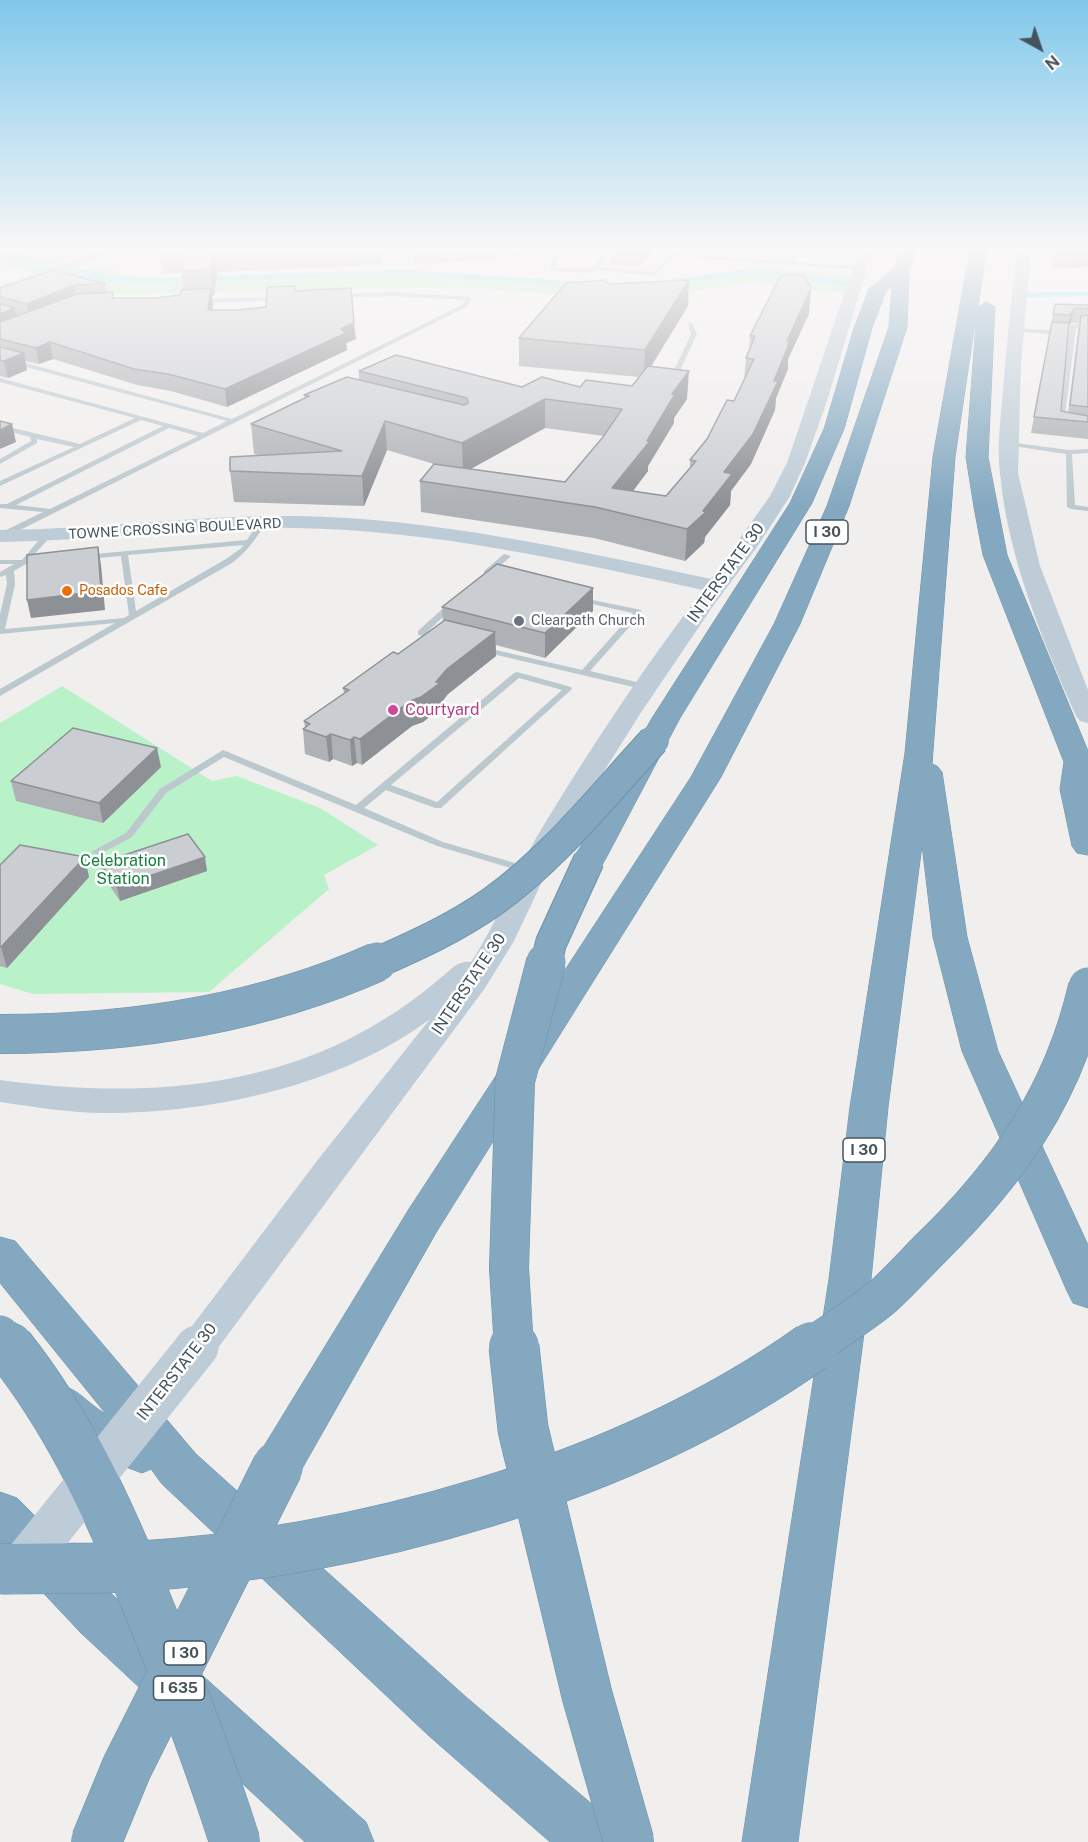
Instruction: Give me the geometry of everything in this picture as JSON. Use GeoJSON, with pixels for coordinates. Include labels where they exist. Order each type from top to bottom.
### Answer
{"type":"FeatureCollection","features":[{"type":"Feature","properties":{"kind":"highway"},"geometry":{"type":"LineString","coordinates":[[629,1842],[587,1695],[523,1429],[515,1370],[509,1268],[515,1081],[551,943],[579,881],[654,740],[747,585],[801,503],[834,429],[860,337]]}},
{"type":"Feature","properties":{"kind":"highway","name":"I 30"},"geometry":{"type":"LineString","coordinates":[[96,1842],[127,1767],[278,1466],[423,1220],[706,777],[787,624],[838,506],[895,337]]}},
{"type":"Feature","properties":{"kind":"highway","name":"I 30"},"geometry":{"type":"LineString","coordinates":[[770,1842],[850,1279],[869,1107],[921,730],[944,457],[965,337]]}},
{"type":"Feature","properties":{"kind":"highway"},"geometry":{"type":"LineString","coordinates":[[985,337],[976,457],[985,507],[995,555],[1083,773],[1075,789],[1088,846]]}},
{"type":"Feature","properties":{"kind":"highway"},"geometry":{"type":"LineString","coordinates":[[921,730],[950,937],[980,1051],[1088,1291]]}},
{"type":"Feature","properties":{"kind":"highway"},"geometry":{"type":"LineString","coordinates":[[0,1034],[42,1035],[133,1029],[219,1013],[306,990],[376,964],[450,928],[514,886],[654,740]]}},
{"type":"Feature","properties":{"kind":"highway"},"geometry":{"type":"LineString","coordinates":[[0,1569],[93,1570],[164,1565],[277,1552],[358,1535],[504,1496],[588,1467],[664,1434],[830,1337],[888,1293],[936,1250],[994,1182],[1039,1117],[1066,1064],[1083,1015],[1088,987]]}},
{"type":"Feature","properties":{"kind":"highway"},"geometry":{"type":"LineString","coordinates":[[0,1253],[179,1470],[447,1716],[593,1842]]}},
{"type":"Feature","properties":{"kind":"highway"},"geometry":{"type":"LineString","coordinates":[[0,1335],[38,1383],[112,1517],[178,1680],[235,1842]]}},
{"type":"Feature","properties":{"kind":"highway"},"geometry":{"type":"LineString","coordinates":[[0,1359],[87,1427],[179,1470]]}},
{"type":"Feature","properties":{"kind":"highway","name":"I 635"},"geometry":{"type":"LineString","coordinates":[[0,1514],[99,1616],[346,1842]]}},
{"type":"Feature","properties":{"kind":"main road","name":"INTERSTATE 30"},"geometry":{"type":"LineString","coordinates":[[0,1593],[199,1345],[332,1166],[408,1073],[500,941],[551,835],[646,687],[711,594],[747,548],[780,496],[796,463],[837,337]]}},
{"type":"Feature","properties":{"kind":"main road"},"geometry":{"type":"LineString","coordinates":[[1014,337],[1008,444],[1009,472],[1015,511],[1034,580],[1079,680],[1088,716]]}},
{"type":"Feature","properties":{"kind":"main road","name":"TOWNE CROSSING BOULEVARD"},"geometry":{"type":"LineString","coordinates":[[1,536],[46,536],[263,522],[385,528],[533,548],[711,594]]}},
{"type":"Feature","properties":{"kind":"main road","name":"TOWNE CROSSING BOULEVARD"},"geometry":{"type":"LineString","coordinates":[[457,538],[507,556],[711,594]]}},
{"type":"Feature","properties":{"kind":"main road"},"geometry":{"type":"LineString","coordinates":[[0,1091],[67,1100],[173,1100],[233,1089],[296,1072],[351,1051],[401,1024],[439,996],[500,941]]}},
{"type":"Feature","properties":{"kind":"lane"},"geometry":{"type":"LineString","coordinates":[[1,536],[402,337]]}},
{"type":"Feature","properties":{"kind":"lane"},"geometry":{"type":"LineString","coordinates":[[669,387],[693,337]]}},
{"type":"Feature","properties":{"kind":"lane"},"geometry":{"type":"LineString","coordinates":[[1072,337],[1060,425],[1088,428]]}},
{"type":"Feature","properties":{"kind":"lane"},"geometry":{"type":"LineString","coordinates":[[0,358],[233,421]]}},
{"type":"Feature","properties":{"kind":"lane"},"geometry":{"type":"LineString","coordinates":[[0,380],[203,435]]}},
{"type":"Feature","properties":{"kind":"lane"},"geometry":{"type":"LineString","coordinates":[[0,387],[11,383]]}},
{"type":"Feature","properties":{"kind":"lane"},"geometry":{"type":"LineString","coordinates":[[0,484],[141,418]]}},
{"type":"Feature","properties":{"kind":"lane"},"geometry":{"type":"LineString","coordinates":[[4,506],[168,426]]}},
{"type":"Feature","properties":{"kind":"lane"},"geometry":{"type":"LineString","coordinates":[[0,427],[80,447]]}},
{"type":"Feature","properties":{"kind":"lane"},"geometry":{"type":"LineString","coordinates":[[0,462],[29,447],[35,442],[33,436]]}},
{"type":"Feature","properties":{"kind":"lane"},"geometry":{"type":"LineString","coordinates":[[1008,444],[1069,452],[1088,451]]}},
{"type":"Feature","properties":{"kind":"lane"},"geometry":{"type":"LineString","coordinates":[[1069,452],[1071,507],[1088,509]]}},
{"type":"Feature","properties":{"kind":"lane"},"geometry":{"type":"LineString","coordinates":[[4,506],[52,511]]}},
{"type":"Feature","properties":{"kind":"lane"},"geometry":{"type":"LineString","coordinates":[[0,693],[229,561],[250,542],[263,522]]}},
{"type":"Feature","properties":{"kind":"lane"},"geometry":{"type":"LineString","coordinates":[[0,574],[24,562],[46,536]]}},
{"type":"Feature","properties":{"kind":"lane"},"geometry":{"type":"LineString","coordinates":[[80,558],[250,542]]}},
{"type":"Feature","properties":{"kind":"lane"},"geometry":{"type":"LineString","coordinates":[[124,554],[131,618]]}},
{"type":"Feature","properties":{"kind":"lane"},"geometry":{"type":"LineString","coordinates":[[493,579],[482,577],[507,556]]}},
{"type":"Feature","properties":{"kind":"lane"},"geometry":{"type":"LineString","coordinates":[[0,562],[47,560]]}},
{"type":"Feature","properties":{"kind":"lane"},"geometry":{"type":"LineString","coordinates":[[10,570],[11,584],[0,631],[131,618]]}},
{"type":"Feature","properties":{"kind":"lane"},"geometry":{"type":"LineString","coordinates":[[444,639],[421,633],[464,593]]}},
{"type":"Feature","properties":{"kind":"lane"},"geometry":{"type":"LineString","coordinates":[[571,597],[638,612],[584,673]]}},
{"type":"Feature","properties":{"kind":"lane"},"geometry":{"type":"LineString","coordinates":[[479,647],[646,687]]}},
{"type":"Feature","properties":{"kind":"lane"},"geometry":{"type":"LineString","coordinates":[[357,810],[385,786],[517,675],[568,689],[438,806],[385,786]]}},
{"type":"Feature","properties":{"kind":"lane"},"geometry":{"type":"LineString","coordinates":[[96,852],[129,835],[163,791],[223,753],[440,844],[534,871]]}},
{"type":"Feature","properties":{"kind":"green space","name":"Celebration Station"},"geometry":{"type":"Polygon","coordinates":[[[62,686],[212,781],[237,776],[320,808],[378,845],[324,875],[329,889],[209,992],[33,994],[0,984],[0,723],[62,686]]]}},
{"type":"Feature","properties":{"kind":"building"},"geometry":{"type":"Polygon","coordinates":[[[0,337],[337,337],[225,389],[168,374],[134,369],[50,342],[36,348],[0,339],[0,337]]]}},
{"type":"Feature","properties":{"kind":"building"},"geometry":{"type":"Polygon","coordinates":[[[520,337],[653,337],[645,350],[520,337]]]}},
{"type":"Feature","properties":{"kind":"building"},"geometry":{"type":"Polygon","coordinates":[[[755,337],[789,337],[787,341],[790,341],[774,381],[778,381],[753,434],[724,472],[732,474],[703,511],[706,512],[687,529],[595,507],[420,481],[434,464],[565,482],[603,437],[622,409],[545,399],[462,443],[385,421],[362,476],[230,471],[230,457],[342,451],[251,424],[309,396],[304,395],[347,377],[464,405],[468,403],[467,398],[359,371],[396,355],[522,387],[542,377],[580,387],[586,380],[632,386],[648,366],[689,371],[672,394],[675,394],[647,441],[650,441],[612,488],[666,496],[696,461],[690,460],[707,439],[727,400],[734,401],[754,359],[746,358],[755,337]]]}},
{"type":"Feature","properties":{"kind":"building"},"geometry":{"type":"Polygon","coordinates":[[[1049,337],[1068,337],[1061,411],[1088,416],[1088,422],[1034,417],[1049,337]]]}},
{"type":"Feature","properties":{"kind":"building"},"geometry":{"type":"Polygon","coordinates":[[[1078,337],[1088,337],[1088,407],[1070,405],[1078,337]]]}},
{"type":"Feature","properties":{"kind":"building"},"geometry":{"type":"Polygon","coordinates":[[[0,347],[24,353],[4,361],[0,360],[0,347]]]}},
{"type":"Feature","properties":{"kind":"building"},"geometry":{"type":"Polygon","coordinates":[[[0,421],[12,424],[0,430],[0,421]]]}},
{"type":"Feature","properties":{"kind":"building"},"geometry":{"type":"Polygon","coordinates":[[[98,547],[101,591],[27,600],[27,555],[98,547]]]}},
{"type":"Feature","properties":{"kind":"building"},"geometry":{"type":"Polygon","coordinates":[[[497,564],[593,588],[545,633],[442,607],[497,564]]]}},
{"type":"Feature","properties":{"kind":"building"},"geometry":{"type":"Polygon","coordinates":[[[445,620],[495,632],[447,669],[436,682],[440,683],[421,697],[410,701],[360,739],[354,737],[350,740],[331,734],[326,737],[303,729],[310,724],[304,721],[349,690],[343,688],[393,652],[398,654],[445,620]]]}},
{"type":"Feature","properties":{"kind":"building"},"geometry":{"type":"Polygon","coordinates":[[[73,728],[157,748],[99,803],[11,781],[73,728]]]}},
{"type":"Feature","properties":{"kind":"building"},"geometry":{"type":"Polygon","coordinates":[[[188,834],[205,857],[117,887],[100,863],[188,834]]]}},
{"type":"Feature","properties":{"kind":"building"},"geometry":{"type":"Polygon","coordinates":[[[20,845],[85,857],[1,947],[0,865],[20,845]]]}},
{"type":"Feature","properties":{"kind":"place","name":"Posados Cafe"},"geometry":{"type":"Point","coordinates":[67,591]}},
{"type":"Feature","properties":{"kind":"place","name":"Clearpath Church"},"geometry":{"type":"Point","coordinates":[519,621]}},
{"type":"Feature","properties":{"kind":"place","name":"Courtyard"},"geometry":{"type":"Point","coordinates":[393,710]}}]}
